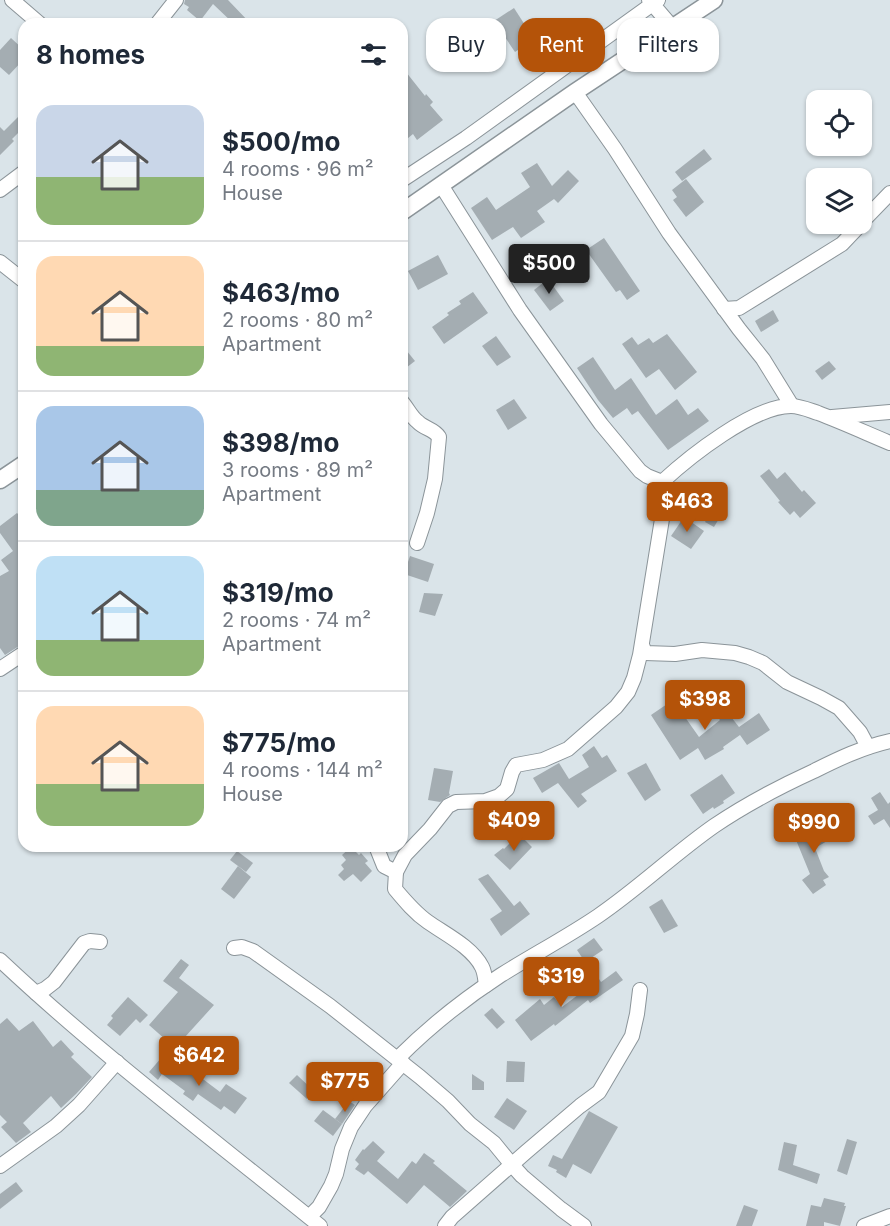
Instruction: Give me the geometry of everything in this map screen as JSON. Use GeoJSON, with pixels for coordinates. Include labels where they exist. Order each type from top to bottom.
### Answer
{"type":"FeatureCollection","features":[{"type":"Feature","properties":{"kind":"street"},"geometry":{"type":"LineString","coordinates":[[12,0],[33,18]]}},
{"type":"Feature","properties":{"kind":"street"},"geometry":{"type":"LineString","coordinates":[[162,18],[176,0]]}},
{"type":"Feature","properties":{"kind":"street"},"geometry":{"type":"LineString","coordinates":[[688,18],[714,0]]}},
{"type":"Feature","properties":{"kind":"street"},"geometry":{"type":"LineString","coordinates":[[408,176],[466,138],[653,1],[666,18]]}},
{"type":"Feature","properties":{"kind":"street"},"geometry":{"type":"LineString","coordinates":[[408,208],[617,65]]}},
{"type":"Feature","properties":{"kind":"street"},"geometry":{"type":"LineString","coordinates":[[575,92],[664,225],[763,359],[792,406]]}},
{"type":"Feature","properties":{"kind":"street"},"geometry":{"type":"LineString","coordinates":[[0,190],[18,176]]}},
{"type":"Feature","properties":{"kind":"street"},"geometry":{"type":"LineString","coordinates":[[441,186],[520,310],[601,424],[640,471],[662,482],[664,486],[662,519],[642,645],[631,684],[622,700],[568,749],[543,760],[516,765],[507,789],[499,796],[485,801],[456,802],[448,806],[430,830],[405,855],[396,872],[395,889],[414,911],[458,942],[474,957],[483,968],[486,985]]}},
{"type":"Feature","properties":{"kind":"street"},"geometry":{"type":"LineString","coordinates":[[872,212],[890,193]]}},
{"type":"Feature","properties":{"kind":"street"},"geometry":{"type":"LineString","coordinates":[[724,309],[739,308],[842,244],[851,234]]}},
{"type":"Feature","properties":{"kind":"street"},"geometry":{"type":"LineString","coordinates":[[0,262],[18,276]]}},
{"type":"Feature","properties":{"kind":"street"},"geometry":{"type":"LineString","coordinates":[[662,482],[705,446],[753,417],[771,410],[792,406],[829,417],[890,443]]}},
{"type":"Feature","properties":{"kind":"street"},"geometry":{"type":"LineString","coordinates":[[408,410],[415,420],[425,428],[435,431],[439,437],[435,479],[417,543]]}},
{"type":"Feature","properties":{"kind":"street"},"geometry":{"type":"LineString","coordinates":[[829,417],[890,412]]}},
{"type":"Feature","properties":{"kind":"street"},"geometry":{"type":"LineString","coordinates":[[0,480],[18,468]]}},
{"type":"Feature","properties":{"kind":"street"},"geometry":{"type":"LineString","coordinates":[[642,645],[645,653],[675,654],[716,651],[735,653],[756,660],[772,669],[787,682],[839,708],[856,727],[868,747]]}},
{"type":"Feature","properties":{"kind":"street"},"geometry":{"type":"LineString","coordinates":[[0,669],[18,657]]}},
{"type":"Feature","properties":{"kind":"street"},"geometry":{"type":"LineString","coordinates":[[0,960],[117,1062],[315,1221],[319,1207],[336,1174],[342,1149],[351,1127],[414,1042],[442,1018],[486,985],[572,933],[622,899],[703,834],[734,813],[799,777],[868,747],[890,741]]}},
{"type":"Feature","properties":{"kind":"street"},"geometry":{"type":"LineString","coordinates":[[378,852],[384,866],[396,872]]}},
{"type":"Feature","properties":{"kind":"street"},"geometry":{"type":"LineString","coordinates":[[36,993],[54,982],[84,944],[90,941],[100,942]]}},
{"type":"Feature","properties":{"kind":"street"},"geometry":{"type":"LineString","coordinates":[[234,948],[248,948],[260,955],[401,1061],[494,1143],[512,1166],[537,1189],[584,1226]]}},
{"type":"Feature","properties":{"kind":"street"},"geometry":{"type":"LineString","coordinates":[[445,1226],[452,1217],[599,1092],[632,1036],[638,1014],[640,990]]}},
{"type":"Feature","properties":{"kind":"street"},"geometry":{"type":"LineString","coordinates":[[0,1166],[56,1126],[79,1105],[117,1062]]}},
{"type":"Feature","properties":{"kind":"street"},"geometry":{"type":"LineString","coordinates":[[864,1226],[887,1220]]}},
{"type":"Feature","properties":{"kind":"building"},"geometry":{"type":"Polygon","coordinates":[[[185,0],[228,0],[245,18],[228,18],[213,4],[202,18],[196,18],[184,4],[185,0]]]}},
{"type":"Feature","properties":{"kind":"building"},"geometry":{"type":"Polygon","coordinates":[[[514,8],[520,18],[518,18],[518,50],[515,52],[506,39],[506,18],[499,18],[514,8]]]}},
{"type":"Feature","properties":{"kind":"building"},"geometry":{"type":"Polygon","coordinates":[[[11,38],[18,44],[18,65],[9,75],[0,67],[0,50],[11,38]]]}},
{"type":"Feature","properties":{"kind":"building"},"geometry":{"type":"Polygon","coordinates":[[[408,75],[425,96],[426,94],[433,102],[430,105],[443,120],[417,140],[413,134],[408,138],[408,75]]]}},
{"type":"Feature","properties":{"kind":"building"},"geometry":{"type":"Polygon","coordinates":[[[18,117],[18,133],[12,139],[14,141],[0,155],[0,127],[4,131],[18,117]]]}},
{"type":"Feature","properties":{"kind":"building"},"geometry":{"type":"Polygon","coordinates":[[[704,149],[712,159],[682,181],[675,172],[704,149]]]}},
{"type":"Feature","properties":{"kind":"building"},"geometry":{"type":"Polygon","coordinates":[[[537,163],[552,186],[568,170],[579,181],[558,203],[554,199],[537,211],[545,222],[521,238],[513,227],[492,240],[471,208],[487,197],[496,210],[530,187],[521,173],[537,163]]]}},
{"type":"Feature","properties":{"kind":"building"},"geometry":{"type":"Polygon","coordinates":[[[686,179],[704,202],[686,217],[673,200],[677,197],[672,190],[686,179]]]}},
{"type":"Feature","properties":{"kind":"building"},"geometry":{"type":"Polygon","coordinates":[[[604,238],[640,291],[627,300],[620,290],[616,292],[586,250],[604,238]]]}},
{"type":"Feature","properties":{"kind":"building"},"geometry":{"type":"Polygon","coordinates":[[[438,255],[448,274],[418,290],[408,271],[438,255]]]}},
{"type":"Feature","properties":{"kind":"building"},"geometry":{"type":"Polygon","coordinates":[[[548,279],[564,301],[550,311],[534,290],[548,279]]]}},
{"type":"Feature","properties":{"kind":"building"},"geometry":{"type":"Polygon","coordinates":[[[473,292],[488,313],[444,344],[432,327],[461,304],[459,301],[473,292]]]}},
{"type":"Feature","properties":{"kind":"building"},"geometry":{"type":"Polygon","coordinates":[[[773,310],[779,321],[761,332],[755,321],[773,310]]]}},
{"type":"Feature","properties":{"kind":"building"},"geometry":{"type":"Polygon","coordinates":[[[667,334],[697,372],[675,390],[659,369],[646,378],[622,344],[632,337],[638,345],[649,338],[653,343],[667,334]]]}},
{"type":"Feature","properties":{"kind":"building"},"geometry":{"type":"Polygon","coordinates":[[[496,336],[511,357],[497,366],[482,346],[496,336]]]}},
{"type":"Feature","properties":{"kind":"building"},"geometry":{"type":"Polygon","coordinates":[[[408,352],[415,361],[408,366],[408,352]]]}},
{"type":"Feature","properties":{"kind":"building"},"geometry":{"type":"Polygon","coordinates":[[[593,357],[615,390],[631,378],[656,415],[677,399],[688,415],[698,408],[709,421],[668,450],[638,411],[632,415],[627,408],[613,418],[598,400],[577,368],[593,357]]]}},
{"type":"Feature","properties":{"kind":"building"},"geometry":{"type":"Polygon","coordinates":[[[829,361],[836,369],[822,380],[815,371],[829,361]]]}},
{"type":"Feature","properties":{"kind":"building"},"geometry":{"type":"Polygon","coordinates":[[[514,399],[527,418],[508,430],[496,410],[514,399]]]}},
{"type":"Feature","properties":{"kind":"building"},"geometry":{"type":"Polygon","coordinates":[[[769,469],[777,479],[785,472],[802,492],[804,490],[816,503],[800,518],[794,511],[790,515],[760,476],[769,469]]]}},
{"type":"Feature","properties":{"kind":"building"},"geometry":{"type":"Polygon","coordinates":[[[717,502],[726,507],[714,527],[705,522],[717,502]]]}},
{"type":"Feature","properties":{"kind":"building"},"geometry":{"type":"Polygon","coordinates":[[[17,513],[18,647],[5,655],[0,648],[0,576],[9,571],[1,560],[13,551],[0,533],[0,526],[17,513]]]}},
{"type":"Feature","properties":{"kind":"building"},"geometry":{"type":"Polygon","coordinates":[[[684,517],[704,531],[691,549],[671,536],[684,517]]]}},
{"type":"Feature","properties":{"kind":"building"},"geometry":{"type":"Polygon","coordinates":[[[410,556],[434,564],[428,582],[408,575],[410,556]]]}},
{"type":"Feature","properties":{"kind":"building"},"geometry":{"type":"Polygon","coordinates":[[[424,593],[443,594],[435,616],[419,612],[424,593]]]}},
{"type":"Feature","properties":{"kind":"building"},"geometry":{"type":"Polygon","coordinates":[[[673,700],[699,737],[720,720],[711,710],[720,703],[739,727],[759,713],[770,730],[747,745],[740,735],[723,747],[724,749],[705,760],[698,748],[680,760],[651,715],[673,700]]]}},
{"type":"Feature","properties":{"kind":"building"},"geometry":{"type":"Polygon","coordinates":[[[594,746],[602,758],[607,755],[617,771],[581,794],[587,801],[578,808],[558,783],[542,793],[533,778],[559,763],[569,779],[589,767],[582,755],[594,746]]]}},
{"type":"Feature","properties":{"kind":"building"},"geometry":{"type":"Polygon","coordinates":[[[646,763],[661,790],[645,801],[627,773],[646,763]]]}},
{"type":"Feature","properties":{"kind":"building"},"geometry":{"type":"Polygon","coordinates":[[[434,768],[453,771],[450,795],[440,802],[428,800],[434,768]]]}},
{"type":"Feature","properties":{"kind":"building"},"geometry":{"type":"Polygon","coordinates":[[[722,774],[735,793],[723,801],[724,803],[703,814],[690,795],[722,774]]]}},
{"type":"Feature","properties":{"kind":"building"},"geometry":{"type":"Polygon","coordinates":[[[880,792],[888,804],[890,802],[890,828],[884,819],[874,825],[868,816],[878,810],[871,798],[880,792]]]}},
{"type":"Feature","properties":{"kind":"building"},"geometry":{"type":"Polygon","coordinates":[[[809,822],[816,833],[831,825],[836,836],[815,848],[824,871],[829,877],[823,880],[826,885],[813,894],[802,880],[810,874],[796,840],[802,838],[796,829],[809,822]]]}},
{"type":"Feature","properties":{"kind":"building"},"geometry":{"type":"Polygon","coordinates":[[[519,834],[532,847],[510,870],[494,855],[504,849],[519,834]]]}},
{"type":"Feature","properties":{"kind":"building"},"geometry":{"type":"Polygon","coordinates":[[[238,852],[253,863],[246,872],[230,860],[238,852]]]}},
{"type":"Feature","properties":{"kind":"building"},"geometry":{"type":"Polygon","coordinates":[[[345,852],[356,852],[359,855],[361,853],[368,861],[365,863],[372,871],[361,882],[353,874],[344,881],[338,875],[344,869],[341,865],[346,860],[342,855],[345,852]]]}},
{"type":"Feature","properties":{"kind":"building"},"geometry":{"type":"Polygon","coordinates":[[[238,866],[251,877],[234,899],[221,889],[238,866]]]}},
{"type":"Feature","properties":{"kind":"building"},"geometry":{"type":"Polygon","coordinates":[[[488,874],[514,906],[520,901],[530,914],[501,936],[490,919],[502,911],[478,879],[488,874]]]}},
{"type":"Feature","properties":{"kind":"building"},"geometry":{"type":"Polygon","coordinates":[[[662,899],[678,926],[664,933],[649,907],[662,899]]]}},
{"type":"Feature","properties":{"kind":"building"},"geometry":{"type":"Polygon","coordinates":[[[594,938],[603,950],[585,962],[577,950],[594,938]]]}},
{"type":"Feature","properties":{"kind":"building"},"geometry":{"type":"Polygon","coordinates":[[[181,959],[189,965],[179,978],[214,1005],[175,1048],[149,1025],[178,992],[163,981],[181,959]]]}},
{"type":"Feature","properties":{"kind":"building"},"geometry":{"type":"Polygon","coordinates":[[[616,971],[623,980],[590,1003],[588,1000],[555,1026],[554,1024],[531,1041],[515,1020],[540,999],[544,1005],[554,997],[562,1007],[599,979],[601,982],[616,971]]]}},
{"type":"Feature","properties":{"kind":"building"},"geometry":{"type":"Polygon","coordinates":[[[128,997],[148,1015],[140,1023],[136,1019],[120,1036],[107,1025],[113,1018],[111,1016],[128,997]]]}},
{"type":"Feature","properties":{"kind":"building"},"geometry":{"type":"Polygon","coordinates":[[[492,1008],[505,1022],[497,1029],[484,1015],[492,1008]]]}},
{"type":"Feature","properties":{"kind":"building"},"geometry":{"type":"Polygon","coordinates":[[[7,1018],[19,1031],[33,1021],[53,1047],[61,1040],[74,1054],[71,1057],[92,1077],[61,1108],[51,1096],[23,1123],[31,1132],[16,1143],[1,1127],[7,1122],[0,1115],[0,1024],[7,1018]]]}},
{"type":"Feature","properties":{"kind":"building"},"geometry":{"type":"Polygon","coordinates":[[[162,1057],[181,1074],[187,1067],[220,1092],[226,1084],[247,1098],[235,1114],[224,1106],[221,1110],[198,1094],[193,1101],[183,1094],[185,1091],[162,1074],[158,1080],[149,1072],[162,1057]]]}},
{"type":"Feature","properties":{"kind":"building"},"geometry":{"type":"Polygon","coordinates":[[[507,1061],[525,1062],[524,1082],[506,1082],[507,1061]]]}},
{"type":"Feature","properties":{"kind":"building"},"geometry":{"type":"Polygon","coordinates":[[[472,1074],[484,1082],[484,1090],[472,1090],[472,1074]]]}},
{"type":"Feature","properties":{"kind":"building"},"geometry":{"type":"Polygon","coordinates":[[[297,1075],[314,1091],[307,1099],[289,1083],[297,1075]]]}},
{"type":"Feature","properties":{"kind":"building"},"geometry":{"type":"Polygon","coordinates":[[[507,1098],[527,1111],[514,1130],[494,1117],[507,1098]]]}},
{"type":"Feature","properties":{"kind":"building"},"geometry":{"type":"Polygon","coordinates":[[[349,1101],[355,1105],[342,1124],[335,1119],[349,1101]]]}},
{"type":"Feature","properties":{"kind":"building"},"geometry":{"type":"Polygon","coordinates":[[[323,1110],[342,1124],[333,1136],[314,1121],[323,1110]]]}},
{"type":"Feature","properties":{"kind":"building"},"geometry":{"type":"Polygon","coordinates":[[[589,1111],[618,1127],[591,1174],[573,1164],[566,1178],[548,1166],[553,1155],[562,1159],[589,1111]]]}},
{"type":"Feature","properties":{"kind":"building"},"geometry":{"type":"Polygon","coordinates":[[[847,1139],[857,1142],[847,1175],[837,1171],[847,1139]]]}},
{"type":"Feature","properties":{"kind":"building"},"geometry":{"type":"Polygon","coordinates":[[[373,1141],[385,1152],[377,1161],[398,1179],[412,1161],[416,1164],[424,1153],[467,1191],[450,1207],[424,1185],[407,1204],[368,1171],[364,1175],[355,1169],[359,1164],[355,1160],[373,1141]]]}},
{"type":"Feature","properties":{"kind":"building"},"geometry":{"type":"Polygon","coordinates":[[[784,1142],[797,1145],[793,1165],[820,1174],[817,1184],[778,1170],[784,1142]]]}},
{"type":"Feature","properties":{"kind":"building"},"geometry":{"type":"Polygon","coordinates":[[[16,1182],[23,1191],[0,1209],[0,1194],[16,1182]]]}},
{"type":"Feature","properties":{"kind":"building"},"geometry":{"type":"Polygon","coordinates":[[[824,1198],[845,1203],[840,1226],[824,1222],[824,1226],[806,1226],[811,1205],[821,1207],[824,1198]]]}},
{"type":"Feature","properties":{"kind":"building"},"geometry":{"type":"Polygon","coordinates":[[[744,1205],[758,1210],[752,1226],[736,1226],[744,1205]]]}}]}
